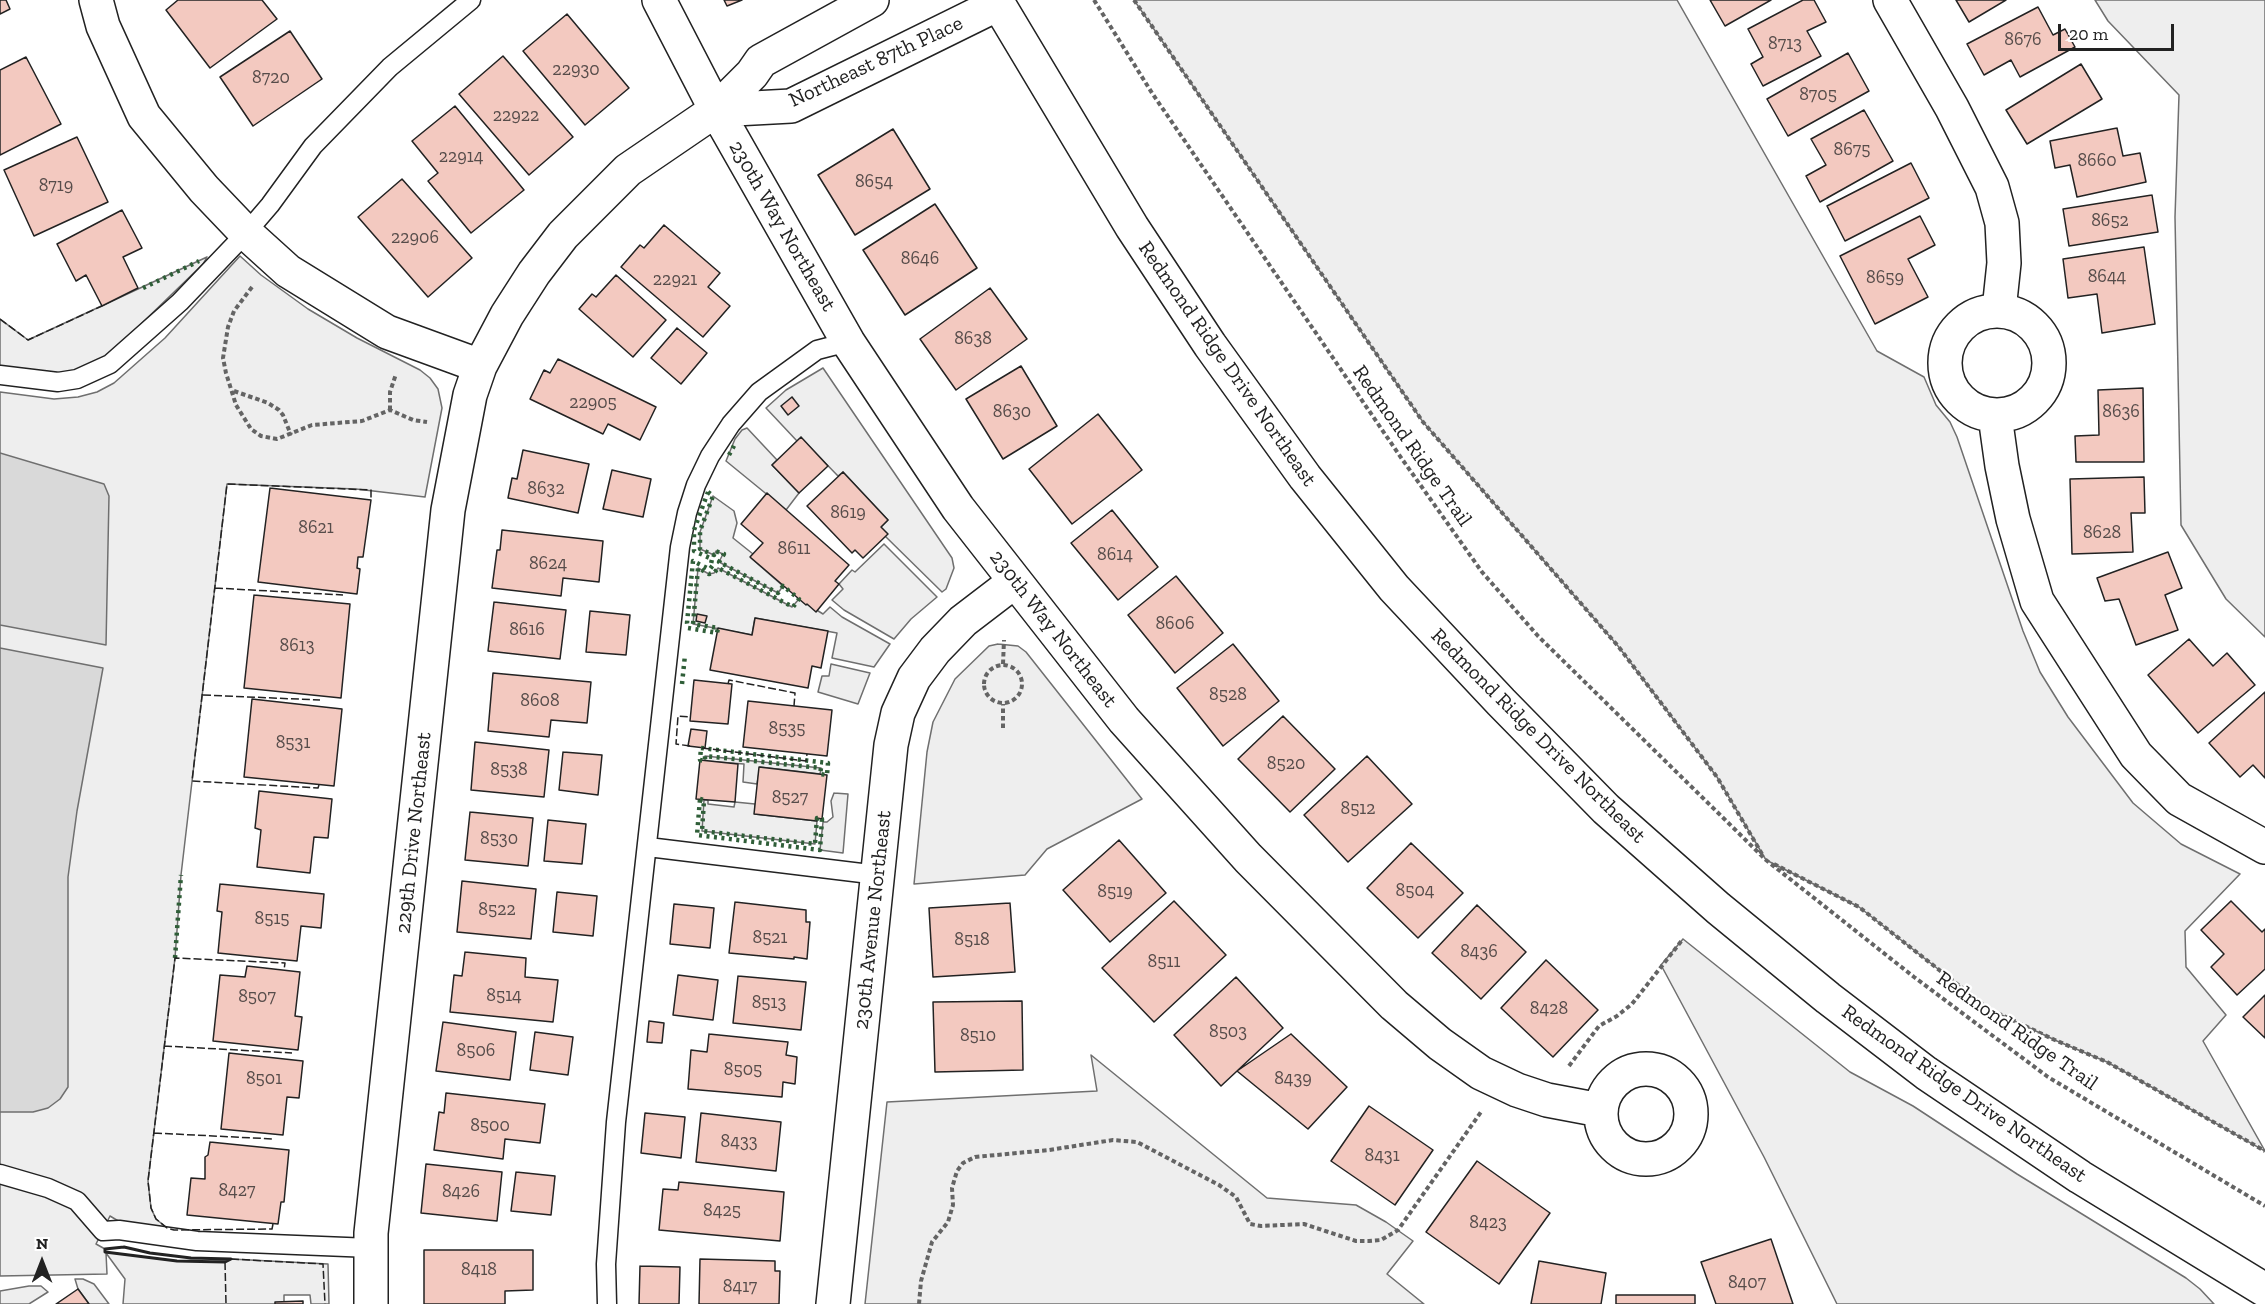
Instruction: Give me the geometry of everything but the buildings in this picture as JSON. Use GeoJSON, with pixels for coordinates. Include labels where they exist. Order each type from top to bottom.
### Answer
{"type":"FeatureCollection","features":[{"type":"Feature","properties":{"kind":"street"},"geometry":{"type":"LineString","coordinates":[[96,0],[103,26],[144,116],[204,189],[246,233],[288,271],[387,332],[480,366],[507,315],[534,273],[563,235],[628,170],[716,110],[752,74],[761,60],[872,0]]}},
{"type":"Feature","properties":{"kind":"street","name":"230th Way Northeast"},"geometry":{"type":"LineString","coordinates":[[659,0],[716,110],[848,342],[958,508],[1131,729],[1248,858],[1394,1005],[1440,1044],[1481,1073],[1517,1090],[1547,1100],[1600,1110]]}},
{"type":"Feature","properties":{"kind":"street"},"geometry":{"type":"LineString","coordinates":[[1890,0],[1952,108],[1992,187],[2002,223],[2004,263],[2000,310]]}},
{"type":"Feature","properties":{"kind":"street","name":"Northeast 87th Place"},"geometry":{"type":"LineString","coordinates":[[716,110],[791,106],[997,2]]}},
{"type":"Feature","properties":{"kind":"street","name":"Redmond Ridge Drive Northeast"},"geometry":{"type":"LineString","coordinates":[[997,2],[1132,227],[1210,345],[1305,477],[1394,588],[1533,735],[1606,809],[1718,908],[1917,1067],[2080,1177],[2265,1290]]}},
{"type":"Feature","properties":{"kind":"street"},"geometry":{"type":"LineString","coordinates":[[2000,310],[2017,315],[2033,324],[2044,339],[2049,357],[2048,375],[2041,392],[2029,405],[2013,413],[1995,416],[1978,413],[1963,404],[1952,392],[1946,377],[1944,362],[1946,346],[1959,327],[1970,317],[2000,310]]}},
{"type":"Feature","properties":{"kind":"street","name":"229th Drive Northeast"},"geometry":{"type":"LineString","coordinates":[[371,1304],[374,1209],[448,510],[470,395],[480,366]]}},
{"type":"Feature","properties":{"kind":"street"},"geometry":{"type":"LineString","coordinates":[[1995,416],[2011,508],[2037,601],[2136,755],[2179,799],[2265,847]]}},
{"type":"Feature","properties":{"kind":"street","name":"230th Avenue Northeast"},"geometry":{"type":"LineString","coordinates":[[833,1304],[891,745],[898,713],[914,678],[934,650],[963,621],[1014,582]]}},
{"type":"Feature","properties":{"kind":"lane"},"geometry":{"type":"LineString","coordinates":[[0,375],[58,382],[77,379],[110,364],[180,302],[246,233],[270,205],[313,146],[390,67],[471,0]]}},
{"type":"Feature","properties":{"kind":"lane"},"geometry":{"type":"LineString","coordinates":[[607,1304],[606,1264],[611,1179],[680,547],[687,513],[696,485],[710,456],[731,424],[759,392],[817,350],[848,342]]}},
{"type":"Feature","properties":{"kind":"lane"},"geometry":{"type":"LineString","coordinates":[[648,847],[878,875]]}},
{"type":"Feature","properties":{"kind":"lane"},"geometry":{"type":"LineString","coordinates":[[0,1174],[48,1188],[77,1201],[103,1231],[119,1230],[208,1241],[371,1248]]}},
{"type":"Feature","properties":{"kind":"path","name":"Redmond Ridge Trail"},"geometry":{"type":"LineString","coordinates":[[1094,0],[1152,93],[1402,459],[1482,572],[1538,636],[1766,860],[1914,977],[2048,1077],[2265,1206]]}},
{"type":"Feature","properties":{"kind":"path","name":"Redmond Ridge Trail"},"geometry":{"type":"LineString","coordinates":[[1134,0],[1424,422],[1618,646],[1717,777],[1766,860],[1859,907],[1989,1009],[2107,1062],[2265,1151]]}},
{"type":"Feature","properties":{"kind":"path"},"geometry":{"type":"LineString","coordinates":[[254,284],[234,312],[225,342],[224,358],[226,374],[236,405],[251,429],[268,439],[277,439],[312,425],[362,421],[390,410],[413,420],[426,422]]}},
{"type":"Feature","properties":{"kind":"path"},"geometry":{"type":"LineString","coordinates":[[390,410],[390,392],[396,373]]}},
{"type":"Feature","properties":{"kind":"path"},"geometry":{"type":"LineString","coordinates":[[233,391],[268,403],[279,410],[291,435]]}},
{"type":"Feature","properties":{"kind":"path"},"geometry":{"type":"LineString","coordinates":[[1003,664],[1004,640]]}},
{"type":"Feature","properties":{"kind":"path"},"geometry":{"type":"LineString","coordinates":[[1003,664],[1017,670],[1023,681],[1023,688],[1016,699],[1003,704],[987,696],[983,684],[988,672],[1003,664]]}},
{"type":"Feature","properties":{"kind":"path"},"geometry":{"type":"LineString","coordinates":[[1003,704],[1003,728]]}},
{"type":"Feature","properties":{"kind":"path"},"geometry":{"type":"LineString","coordinates":[[1570,1064],[1599,1026],[1632,1004],[1683,939]]}},
{"type":"Feature","properties":{"kind":"path"},"geometry":{"type":"LineString","coordinates":[[919,1304],[921,1281],[932,1242],[948,1222],[953,1205],[952,1188],[957,1171],[963,1163],[975,1157],[1049,1150],[1113,1140],[1137,1143],[1219,1185],[1236,1197],[1250,1224],[1261,1226],[1304,1224],[1356,1240],[1381,1240],[1398,1230],[1484,1108]]}},
{"type":"Feature","properties":{"kind":"shaded area"},"geometry":{"type":"Polygon","coordinates":[[[1134,0],[1677,0],[1877,351],[1924,377],[1936,405],[1950,422],[2023,631],[2040,672],[2068,717],[2133,803],[2181,844],[2240,874],[2185,931],[2186,967],[2226,1015],[2203,1041],[2265,1151],[2107,1062],[1989,1009],[1859,907],[1766,860],[1717,777],[1618,646],[1423,422],[1134,0]]]}},
{"type":"Feature","properties":{"kind":"shaded area"},"geometry":{"type":"Polygon","coordinates":[[[2095,0],[2265,0],[2265,637],[2226,599],[2181,525],[2175,217],[2179,95],[2108,21],[2095,0]]]}},
{"type":"Feature","properties":{"kind":"shaded area"},"geometry":{"type":"Polygon","coordinates":[[[240,256],[261,275],[308,309],[357,338],[420,370],[438,389],[442,408],[425,497],[356,489],[227,484],[148,1181],[151,1208],[156,1219],[167,1228],[130,1228],[110,1216],[96,1244],[105,1249],[105,1252],[177,1261],[225,1262],[231,1259],[328,1264],[329,1304],[311,1304],[310,1295],[284,1295],[284,1302],[275,1304],[123,1304],[125,1279],[106,1253],[107,1274],[0,1276],[0,392],[54,399],[78,397],[97,392],[114,383],[165,338],[240,256]]]}},
{"type":"Feature","properties":{"kind":"shaded area"},"geometry":{"type":"Polygon","coordinates":[[[207,257],[203,264],[107,357],[73,375],[0,369],[0,319],[28,340],[207,257]]]}},
{"type":"Feature","properties":{"kind":"shaded area"},"geometry":{"type":"Polygon","coordinates":[[[823,368],[952,558],[954,568],[946,589],[942,592],[885,536],[881,527],[888,520],[843,472],[838,476],[801,438],[797,441],[766,408],[786,390],[823,368]]]}},
{"type":"Feature","properties":{"kind":"shaded area"},"geometry":{"type":"Polygon","coordinates":[[[747,428],[777,460],[772,465],[799,493],[786,510],[726,461],[735,439],[742,430],[747,428]]]}},
{"type":"Feature","properties":{"kind":"shaded area"},"geometry":{"type":"Polygon","coordinates":[[[0,453],[104,484],[109,496],[106,645],[0,625],[0,453]]]}},
{"type":"Feature","properties":{"kind":"shaded area"},"geometry":{"type":"Polygon","coordinates":[[[713,496],[734,511],[737,523],[733,538],[753,554],[751,558],[783,586],[778,593],[719,562],[723,554],[716,551],[714,555],[700,549],[700,532],[713,496]]]}},
{"type":"Feature","properties":{"kind":"shaded area"},"geometry":{"type":"Polygon","coordinates":[[[884,544],[937,597],[911,619],[894,639],[844,610],[832,600],[843,589],[839,584],[852,570],[855,572],[884,544]]]}},
{"type":"Feature","properties":{"kind":"shaded area"},"geometry":{"type":"Polygon","coordinates":[[[698,568],[709,574],[714,573],[718,568],[792,607],[799,599],[823,614],[830,607],[842,617],[890,644],[874,667],[832,658],[837,633],[755,618],[752,635],[693,624],[698,568]]]}},
{"type":"Feature","properties":{"kind":"shaded area"},"geometry":{"type":"Polygon","coordinates":[[[998,644],[1018,646],[1026,652],[1142,799],[1047,849],[1025,875],[914,884],[927,752],[933,722],[955,679],[989,646],[998,644]]]}},
{"type":"Feature","properties":{"kind":"shaded area"},"geometry":{"type":"Polygon","coordinates":[[[0,648],[103,668],[77,811],[68,877],[68,1087],[60,1099],[48,1108],[33,1112],[0,1112],[0,648]]]}},
{"type":"Feature","properties":{"kind":"shaded area"},"geometry":{"type":"Polygon","coordinates":[[[831,664],[870,673],[858,704],[818,692],[822,676],[829,676],[831,664]]]}},
{"type":"Feature","properties":{"kind":"shaded area"},"geometry":{"type":"Polygon","coordinates":[[[705,756],[821,768],[820,774],[760,767],[757,784],[743,782],[744,764],[705,761],[705,756]]]}},
{"type":"Feature","properties":{"kind":"shaded area"},"geometry":{"type":"Polygon","coordinates":[[[834,793],[848,794],[843,853],[820,850],[823,822],[833,817],[831,801],[834,793]]]}},
{"type":"Feature","properties":{"kind":"shaded area"},"geometry":{"type":"Polygon","coordinates":[[[704,800],[708,800],[708,804],[734,807],[735,802],[755,804],[755,814],[817,821],[815,844],[702,831],[704,800]]]}},
{"type":"Feature","properties":{"kind":"shaded area"},"geometry":{"type":"Polygon","coordinates":[[[1683,939],[1850,1072],[1913,1106],[2017,1174],[2186,1278],[2214,1304],[1837,1304],[1764,1157],[1661,965],[1683,939]]]}},
{"type":"Feature","properties":{"kind":"shaded area"},"geometry":{"type":"Polygon","coordinates":[[[1091,1055],[1267,1198],[1356,1205],[1413,1241],[1387,1274],[1424,1304],[865,1304],[887,1102],[1097,1091],[1091,1055]]]}},
{"type":"Feature","properties":{"kind":"shaded area"},"geometry":{"type":"Polygon","coordinates":[[[75,1279],[83,1279],[94,1284],[109,1304],[89,1304],[78,1289],[75,1279]]]}},
{"type":"Feature","properties":{"kind":"shaded area"},"geometry":{"type":"Polygon","coordinates":[[[41,1286],[48,1292],[29,1304],[0,1304],[0,1291],[41,1286]]]}},
{"type":"Feature","properties":{"kind":"hedge"},"geometry":{"type":"LineString","coordinates":[[143,288],[199,261]]}},
{"type":"Feature","properties":{"kind":"hedge"},"geometry":{"type":"LineString","coordinates":[[729,455],[735,444]]}},
{"type":"Feature","properties":{"kind":"hedge"},"geometry":{"type":"LineString","coordinates":[[708,492],[713,496],[700,531],[700,549],[714,555],[715,551],[724,554],[719,562],[778,593],[783,586],[799,599],[793,607],[718,568],[714,573],[709,574],[698,568],[693,624],[718,628],[717,633],[688,628],[693,561],[710,569],[713,565],[711,564],[712,559],[694,551],[694,530],[708,492]]}},
{"type":"Feature","properties":{"kind":"hedge"},"geometry":{"type":"LineString","coordinates":[[682,684],[685,655]]}},
{"type":"Feature","properties":{"kind":"hedge"},"geometry":{"type":"LineString","coordinates":[[701,748],[828,763],[827,775],[820,774],[821,768],[705,756],[705,761],[700,760],[701,748]]}},
{"type":"Feature","properties":{"kind":"hedge"},"geometry":{"type":"LineString","coordinates":[[700,799],[704,800],[702,831],[815,844],[817,818],[822,819],[820,850],[697,835],[700,799]]}},
{"type":"Feature","properties":{"kind":"hedge"},"geometry":{"type":"LineString","coordinates":[[175,958],[181,875]]}},
{"type":"Feature","properties":{"kind":"fence"},"geometry":{"type":"LineString","coordinates":[[0,319],[28,340],[102,306]]}},
{"type":"Feature","properties":{"kind":"fence"},"geometry":{"type":"LineString","coordinates":[[319,785],[318,788],[192,781],[227,484],[371,490],[371,500]]}},
{"type":"Feature","properties":{"kind":"fence"},"geometry":{"type":"LineString","coordinates":[[215,588],[343,595]]}},
{"type":"Feature","properties":{"kind":"fence"},"geometry":{"type":"LineString","coordinates":[[728,684],[729,680],[795,693],[794,706]]}},
{"type":"Feature","properties":{"kind":"fence"},"geometry":{"type":"LineString","coordinates":[[203,695],[320,700]]}},
{"type":"Feature","properties":{"kind":"fence"},"geometry":{"type":"LineString","coordinates":[[690,746],[676,744],[678,716],[691,717]]}},
{"type":"Feature","properties":{"kind":"fence"},"geometry":{"type":"LineString","coordinates":[[702,748],[806,761],[807,754]]}},
{"type":"Feature","properties":{"kind":"fence"},"geometry":{"type":"LineString","coordinates":[[273,1224],[272,1229],[174,1230],[167,1228],[156,1219],[151,1208],[148,1181],[175,958],[285,963],[284,970]]}},
{"type":"Feature","properties":{"kind":"fence"},"geometry":{"type":"LineString","coordinates":[[164,1046],[292,1053]]}},
{"type":"Feature","properties":{"kind":"fence"},"geometry":{"type":"LineString","coordinates":[[154,1133],[274,1139]]}},
{"type":"Feature","properties":{"kind":"fence"},"geometry":{"type":"LineString","coordinates":[[231,1259],[323,1264],[325,1304]]}},
{"type":"Feature","properties":{"kind":"fence"},"geometry":{"type":"LineString","coordinates":[[225,1262],[226,1304]]}},
{"type":"Feature","properties":{"kind":"wall"},"geometry":{"type":"LineString","coordinates":[[124,1247],[191,1258],[231,1259],[225,1262],[177,1261],[105,1252],[105,1249],[124,1247]]}}]}
